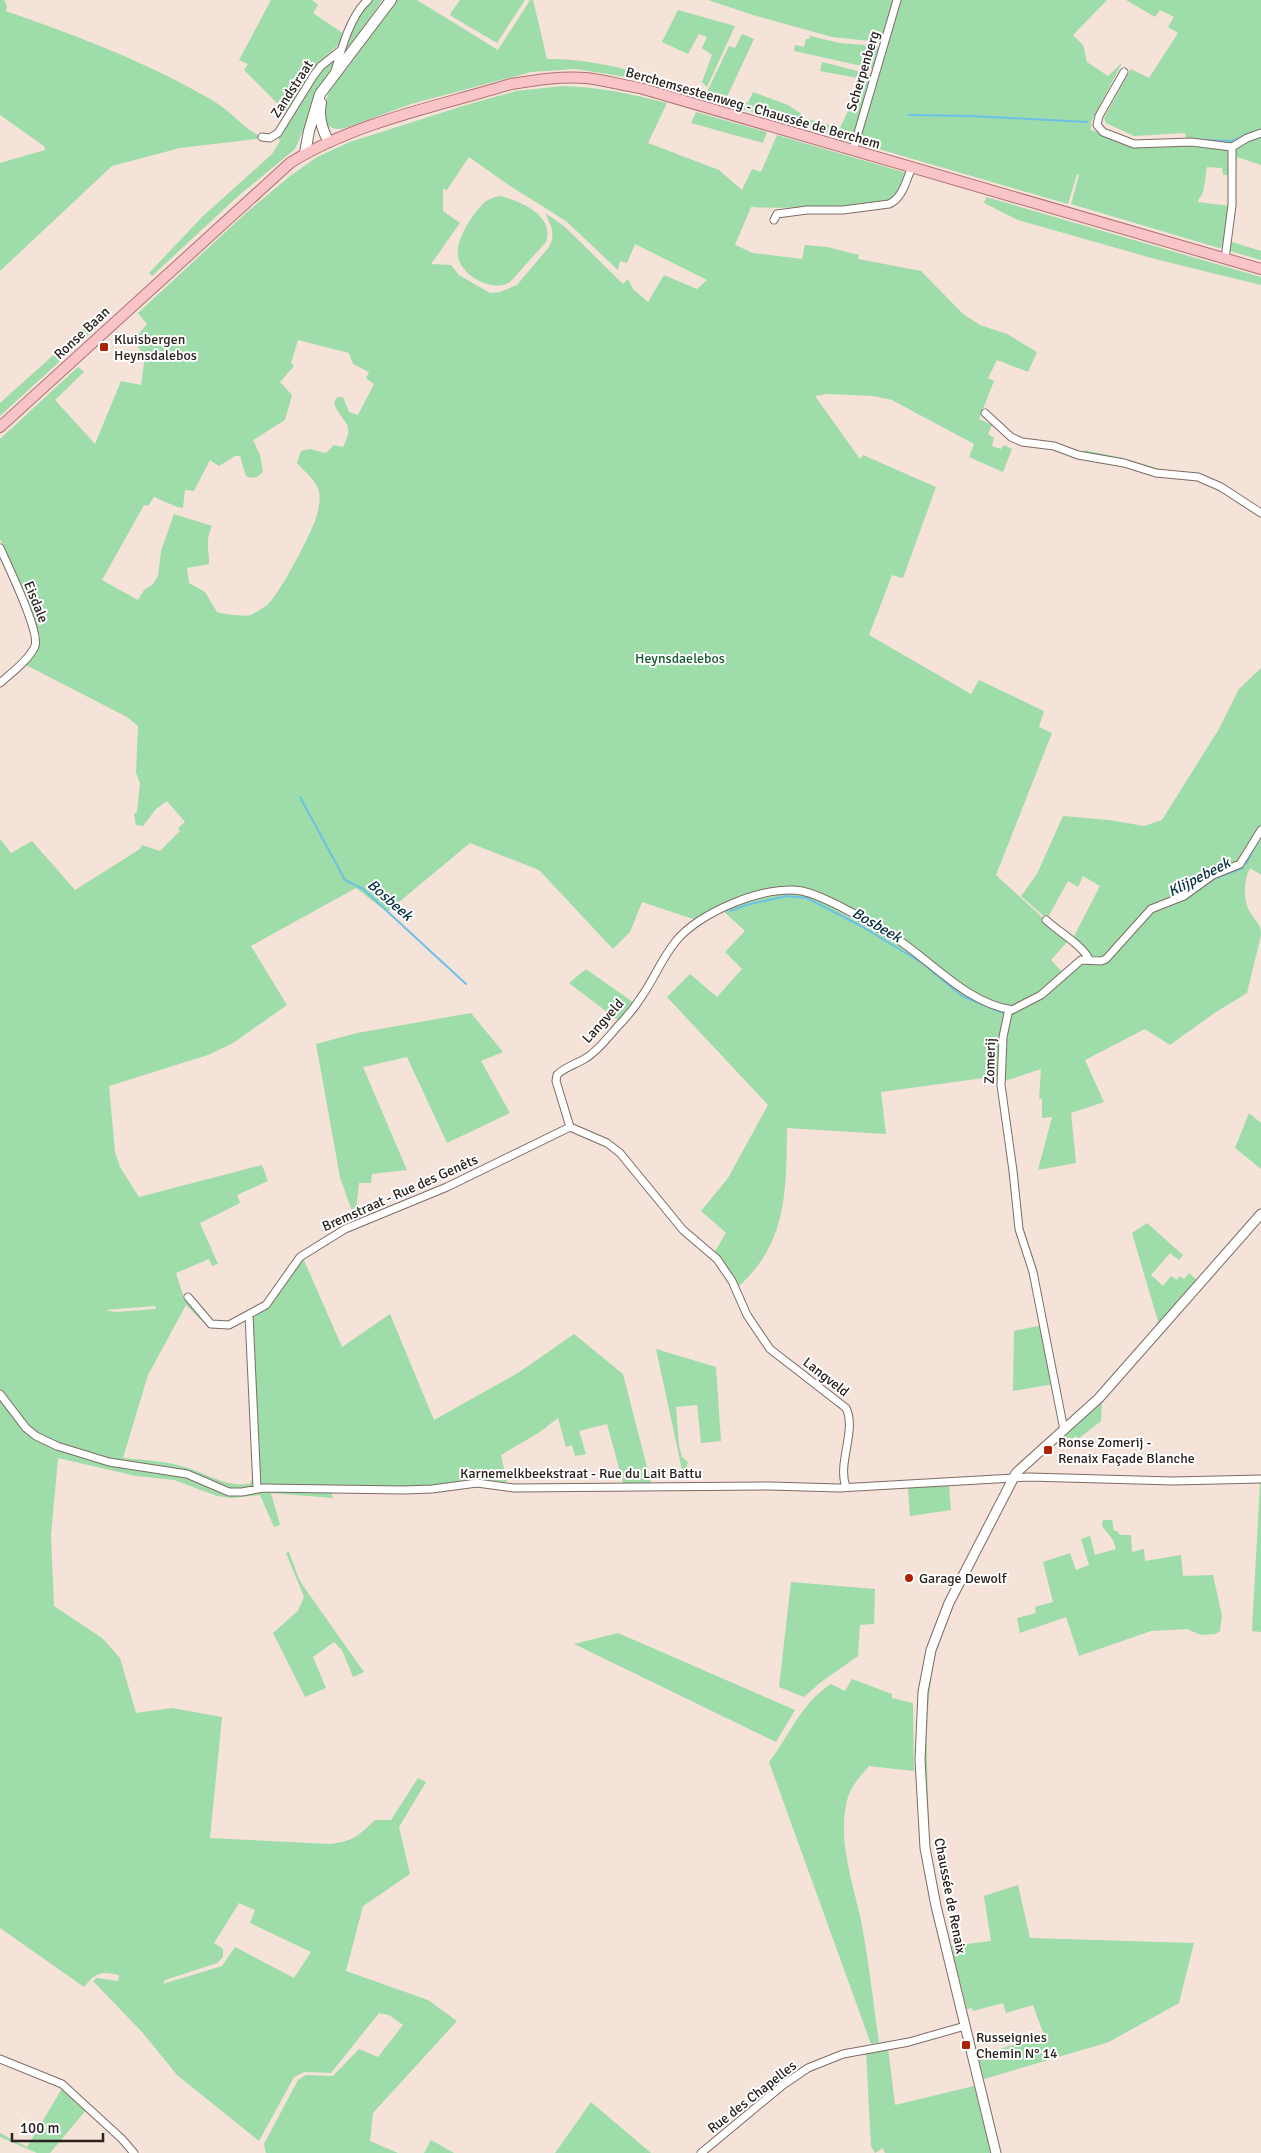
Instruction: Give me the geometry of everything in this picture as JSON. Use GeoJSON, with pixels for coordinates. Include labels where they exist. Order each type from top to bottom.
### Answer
{"type":"FeatureCollection","features":[{"type":"Feature","properties":{"kind":"main road"},"geometry":{"type":"LineString","coordinates":[[305,154],[320,94],[391,0]]}},
{"type":"Feature","properties":{"kind":"main road"},"geometry":{"type":"LineString","coordinates":[[329,142],[323,132],[320,108],[333,77]]}},
{"type":"Feature","properties":{"kind":"main road","name":"Berchemsesteenweg - Chaussée de Berchem"},"geometry":{"type":"LineString","coordinates":[[183,259],[284,168],[305,154],[329,142],[386,122],[511,84],[565,78],[585,78],[640,88],[1261,269]]}},
{"type":"Feature","properties":{"kind":"main road","name":"Ronse Baan"},"geometry":{"type":"LineString","coordinates":[[0,427],[183,259]]}},
{"type":"Feature","properties":{"kind":"street","name":"Zandstraat"},"geometry":{"type":"LineString","coordinates":[[333,77],[341,50],[361,7],[368,0]]}},
{"type":"Feature","properties":{"kind":"street","name":"Scherpenberg"},"geometry":{"type":"LineString","coordinates":[[853,150],[897,0]]}},
{"type":"Feature","properties":{"kind":"street","name":"Zandstraat"},"geometry":{"type":"LineString","coordinates":[[262,137],[270,138],[278,133],[314,75],[321,66],[341,50]]}},
{"type":"Feature","properties":{"kind":"street"},"geometry":{"type":"LineString","coordinates":[[1124,72],[1099,116],[1097,125],[1101,130],[1134,144],[1191,142],[1232,147],[1247,138],[1261,133]]}},
{"type":"Feature","properties":{"kind":"street"},"geometry":{"type":"LineString","coordinates":[[1225,259],[1232,205],[1232,147]]}},
{"type":"Feature","properties":{"kind":"street"},"geometry":{"type":"LineString","coordinates":[[774,220],[777,214],[792,211],[843,210],[889,204],[896,201],[900,195],[912,167]]}},
{"type":"Feature","properties":{"kind":"street"},"geometry":{"type":"LineString","coordinates":[[985,413],[1011,438],[1022,442],[1054,446],[1078,455],[1124,463],[1156,473],[1198,477],[1221,487],[1261,513]]}},
{"type":"Feature","properties":{"kind":"street","name":"Eisdale"},"geometry":{"type":"LineString","coordinates":[[0,548],[31,622],[36,641],[34,649],[0,683]]}},
{"type":"Feature","properties":{"kind":"street"},"geometry":{"type":"LineString","coordinates":[[1009,1009],[1016,1008],[1036,998],[1054,985],[1076,964],[1089,959],[1101,961],[1109,957],[1143,916],[1155,907],[1184,896],[1208,878],[1240,864],[1261,830]]}},
{"type":"Feature","properties":{"kind":"street","name":"Langveld"},"geometry":{"type":"LineString","coordinates":[[846,1487],[844,1466],[850,1422],[846,1408],[780,1358],[767,1345],[747,1315],[732,1281],[717,1259],[683,1230],[620,1153],[607,1143],[570,1127],[556,1081],[557,1075],[588,1057],[618,1026],[642,997],[674,942],[684,931],[719,909],[760,895],[794,890],[819,896],[895,938],[924,957],[964,991],[1009,1009]]}},
{"type":"Feature","properties":{"kind":"street"},"geometry":{"type":"LineString","coordinates":[[1046,920],[1062,935],[1084,951],[1089,959]]}},
{"type":"Feature","properties":{"kind":"street","name":"Zomerij"},"geometry":{"type":"LineString","coordinates":[[1009,1009],[1003,1037],[1000,1080],[1019,1229],[1033,1272],[1064,1430]]}},
{"type":"Feature","properties":{"kind":"street","name":"Bremstraat - Rue des Genêts"},"geometry":{"type":"LineString","coordinates":[[188,1297],[211,1324],[229,1325],[268,1303],[300,1257],[330,1237],[361,1221],[447,1187],[570,1127]]}},
{"type":"Feature","properties":{"kind":"street","name":"Chaussée de Renaix"},"geometry":{"type":"LineString","coordinates":[[996,2153],[936,1906],[925,1848],[920,1778],[922,1696],[928,1660],[942,1618],[1012,1479],[1116,1378],[1261,1214]]}},
{"type":"Feature","properties":{"kind":"street"},"geometry":{"type":"LineString","coordinates":[[249,1315],[257,1488]]}},
{"type":"Feature","properties":{"kind":"street","name":"Karnemelkbeekstraat - Rue du Lait Battu"},"geometry":{"type":"LineString","coordinates":[[0,1394],[26,1428],[36,1436],[57,1446],[109,1462],[188,1474],[229,1492],[242,1492],[257,1488],[432,1490],[477,1483],[514,1488],[856,1488],[1029,1477],[1173,1481],[1261,1479]]}},
{"type":"Feature","properties":{"kind":"street","name":"Rue des Chapelles"},"geometry":{"type":"LineString","coordinates":[[701,2153],[783,2085],[814,2065],[843,2054],[909,2042],[965,2026]]}},
{"type":"Feature","properties":{"kind":"street"},"geometry":{"type":"LineString","coordinates":[[0,2059],[62,2084],[122,2139],[134,2153]]}},
{"type":"Feature","properties":{"kind":"green space"},"geometry":{"type":"Polygon","coordinates":[[[0,0],[4,0],[7,6],[6,11],[113,51],[190,88],[221,106],[251,131],[264,138],[180,148],[112,166],[0,271],[0,163],[45,150],[44,146],[0,115],[0,0]]]}},
{"type":"Feature","properties":{"kind":"green space"},"geometry":{"type":"Polygon","coordinates":[[[271,0],[312,0],[318,5],[313,13],[344,34],[339,44],[318,63],[287,113],[244,70],[248,64],[239,60],[271,0]]]}},
{"type":"Feature","properties":{"kind":"green space"},"geometry":{"type":"Polygon","coordinates":[[[372,0],[382,0],[346,49],[356,19],[372,0]]]}},
{"type":"Feature","properties":{"kind":"green space"},"geometry":{"type":"Polygon","coordinates":[[[396,0],[417,0],[498,50],[530,0],[533,0],[547,59],[596,63],[643,74],[639,79],[576,69],[531,72],[411,104],[345,128],[337,129],[327,125],[325,108],[334,82],[396,0]]]}},
{"type":"Feature","properties":{"kind":"green space"},"geometry":{"type":"Polygon","coordinates":[[[460,0],[525,0],[497,43],[451,16],[450,14],[460,0]]]}},
{"type":"Feature","properties":{"kind":"green space"},"geometry":{"type":"Polygon","coordinates":[[[708,0],[896,0],[883,41],[880,42],[832,37],[753,15],[708,0]]]}},
{"type":"Feature","properties":{"kind":"green space"},"geometry":{"type":"Polygon","coordinates":[[[901,0],[1107,0],[1073,35],[1083,45],[1087,62],[1108,76],[1122,63],[1091,122],[1091,130],[1128,144],[1218,145],[1217,140],[1186,139],[1185,133],[1134,136],[1106,123],[1104,118],[1131,69],[1149,78],[1178,33],[1168,27],[1174,17],[1160,10],[1155,17],[1126,0],[1261,0],[1261,165],[1237,157],[1236,167],[1231,166],[1231,175],[1223,175],[1222,168],[1207,167],[1204,189],[1198,202],[1230,206],[1224,247],[1219,248],[1071,204],[1079,175],[1077,174],[1068,204],[865,145],[861,135],[876,79],[901,0]]]}},
{"type":"Feature","properties":{"kind":"green space"},"geometry":{"type":"Polygon","coordinates":[[[678,10],[735,26],[707,87],[702,82],[712,55],[702,48],[707,37],[699,34],[688,54],[662,42],[678,10]]]}},
{"type":"Feature","properties":{"kind":"green space"},"geometry":{"type":"Polygon","coordinates":[[[742,34],[754,39],[727,97],[748,103],[753,92],[788,105],[804,118],[840,128],[863,79],[820,71],[822,62],[873,75],[853,138],[850,140],[707,99],[706,94],[729,46],[735,48],[742,34]]]}},
{"type":"Feature","properties":{"kind":"green space"},"geometry":{"type":"Polygon","coordinates":[[[810,36],[840,43],[877,46],[880,48],[875,69],[794,51],[795,45],[804,47],[806,39],[809,39],[810,36]]]}},
{"type":"Feature","properties":{"kind":"green space"},"geometry":{"type":"Polygon","coordinates":[[[335,59],[295,149],[237,197],[152,276],[149,273],[203,216],[272,154],[280,141],[278,137],[317,74],[335,59]]]}},
{"type":"Feature","properties":{"kind":"green space","name":"Heynsdaelebos"},"geometry":{"type":"Polygon","coordinates":[[[563,86],[590,88],[667,103],[648,143],[719,170],[742,190],[752,169],[761,172],[777,135],[903,172],[905,174],[897,193],[893,198],[884,201],[825,207],[751,207],[735,245],[753,253],[802,259],[805,245],[827,247],[859,255],[858,259],[921,271],[963,314],[980,325],[1007,334],[1037,352],[1028,372],[997,360],[988,378],[994,381],[979,419],[992,425],[988,434],[994,438],[992,446],[1001,449],[1004,445],[1012,449],[1003,472],[969,457],[974,444],[892,400],[873,396],[827,394],[815,396],[860,459],[863,455],[936,487],[903,578],[892,575],[869,635],[971,694],[979,680],[1044,711],[1039,727],[1052,733],[996,875],[1068,941],[1051,960],[1064,974],[1045,991],[1015,1005],[1004,1005],[966,990],[932,961],[806,890],[749,896],[696,920],[642,902],[630,932],[613,949],[539,870],[470,843],[387,912],[356,888],[251,946],[287,1005],[233,1043],[208,1055],[109,1086],[115,1152],[120,1167],[139,1197],[262,1165],[268,1181],[237,1195],[240,1203],[200,1223],[218,1264],[212,1266],[209,1259],[176,1273],[183,1295],[208,1323],[206,1325],[186,1305],[148,1375],[123,1458],[172,1464],[225,1482],[250,1484],[254,1474],[251,1318],[267,1308],[303,1258],[342,1347],[390,1314],[434,1420],[518,1373],[574,1334],[623,1374],[651,1483],[623,1483],[607,1424],[579,1431],[586,1454],[575,1456],[572,1445],[566,1447],[558,1418],[540,1432],[501,1455],[507,1482],[468,1480],[416,1488],[329,1487],[333,1498],[271,1493],[280,1525],[274,1527],[260,1495],[232,1498],[217,1496],[174,1480],[136,1476],[58,1458],[51,1536],[54,1606],[102,1638],[120,1658],[136,1713],[172,1708],[222,1717],[210,1838],[330,1844],[345,1841],[360,1834],[375,1820],[391,1820],[418,1778],[426,1782],[399,1827],[410,1874],[363,1906],[346,1971],[428,2000],[457,2021],[373,2113],[370,2141],[398,2153],[266,2153],[264,2144],[298,2080],[306,2075],[333,2076],[359,2049],[378,2057],[403,2025],[389,2015],[379,2013],[331,2073],[304,2072],[294,2077],[259,2141],[177,2075],[142,2032],[93,1981],[97,1978],[118,1981],[119,1975],[99,1974],[92,1978],[84,1987],[0,1928],[0,839],[11,853],[32,841],[75,890],[140,849],[142,845],[160,851],[180,831],[178,828],[185,822],[167,801],[156,809],[143,826],[136,825],[134,814],[137,812],[140,783],[136,773],[138,726],[127,717],[24,664],[38,645],[40,636],[0,539],[0,439],[78,367],[84,372],[55,400],[95,444],[121,381],[141,385],[145,356],[138,347],[144,341],[138,335],[147,324],[138,313],[246,213],[290,176],[317,157],[350,142],[516,91],[563,86]],[[469,157],[447,190],[443,189],[443,211],[460,223],[431,264],[451,265],[459,275],[490,293],[500,292],[517,285],[549,247],[552,234],[551,226],[545,213],[564,226],[623,284],[628,279],[633,289],[648,302],[664,275],[697,289],[707,280],[635,244],[627,263],[620,261],[618,270],[566,221],[510,186],[469,157]],[[298,340],[291,363],[294,366],[280,382],[292,395],[285,420],[253,440],[260,455],[263,472],[255,477],[246,476],[240,456],[235,456],[219,466],[210,460],[194,491],[185,490],[183,508],[154,497],[148,506],[144,505],[102,580],[138,600],[144,590],[153,584],[158,576],[161,551],[174,514],[212,526],[208,541],[209,564],[187,568],[189,583],[205,592],[217,612],[245,616],[251,615],[267,605],[286,579],[307,540],[319,506],[320,495],[313,479],[297,463],[301,451],[310,449],[326,453],[334,445],[343,447],[347,439],[348,428],[334,403],[337,397],[343,397],[349,412],[358,415],[374,384],[366,378],[369,372],[353,364],[349,353],[298,340]],[[155,1306],[105,1310],[115,1312],[156,1309],[155,1306]],[[239,1903],[214,1943],[223,1949],[223,1957],[217,1963],[165,1980],[163,1984],[222,1966],[235,1947],[294,1978],[311,1952],[250,1923],[255,1910],[239,1903]]]}},
{"type":"Feature","properties":{"kind":"green space"},"geometry":{"type":"Polygon","coordinates":[[[696,112],[767,132],[763,143],[691,123],[696,112]]]}},
{"type":"Feature","properties":{"kind":"green space"},"geometry":{"type":"Polygon","coordinates":[[[500,196],[534,211],[546,225],[547,233],[546,242],[510,282],[503,285],[495,285],[479,281],[471,276],[460,263],[458,250],[462,235],[476,212],[487,201],[500,196]]]}},
{"type":"Feature","properties":{"kind":"green space"},"geometry":{"type":"Polygon","coordinates":[[[986,197],[1261,277],[1261,285],[1155,259],[1018,220],[984,203],[986,197]]]}},
{"type":"Feature","properties":{"kind":"green space"},"geometry":{"type":"Polygon","coordinates":[[[1229,241],[1261,251],[1261,260],[1230,251],[1229,241]]]}},
{"type":"Feature","properties":{"kind":"green space"},"geometry":{"type":"Polygon","coordinates":[[[88,324],[94,330],[0,416],[0,403],[88,324]]]}},
{"type":"Feature","properties":{"kind":"green space"},"geometry":{"type":"Polygon","coordinates":[[[1084,450],[1123,458],[1167,471],[1199,473],[1221,483],[1261,509],[1220,485],[1083,454],[1084,450]]]}},
{"type":"Feature","properties":{"kind":"green space"},"geometry":{"type":"Polygon","coordinates":[[[1261,668],[1261,827],[1243,859],[1194,888],[1162,902],[1104,958],[1092,958],[1072,940],[1100,886],[1083,876],[1078,887],[1068,881],[1047,919],[1021,896],[1037,874],[1063,816],[1109,820],[1144,826],[1162,820],[1219,729],[1239,689],[1261,668]]]}},
{"type":"Feature","properties":{"kind":"green space"},"geometry":{"type":"Polygon","coordinates":[[[1261,832],[1261,875],[1250,868],[1245,885],[1246,904],[1261,931],[1247,993],[1213,1014],[1170,1045],[1145,1029],[1085,1060],[1104,1102],[1071,1113],[1076,1163],[1038,1170],[1052,1117],[1042,1118],[1042,1099],[1039,1099],[1041,1069],[1002,1082],[1005,1043],[1011,1015],[1084,962],[1098,962],[1144,917],[1205,882],[1236,869],[1261,832]]]}},
{"type":"Feature","properties":{"kind":"green space"},"geometry":{"type":"Polygon","coordinates":[[[788,893],[819,896],[833,908],[902,945],[932,967],[1006,1012],[1000,1034],[998,1076],[881,1092],[886,1134],[787,1128],[784,1194],[775,1234],[767,1252],[738,1287],[714,1253],[726,1233],[701,1211],[728,1178],[768,1105],[667,997],[690,974],[717,997],[742,969],[725,952],[745,931],[722,910],[739,903],[788,893]]]}},
{"type":"Feature","properties":{"kind":"green space"},"geometry":{"type":"Polygon","coordinates":[[[586,969],[634,1003],[619,1021],[569,983],[586,969]]]}},
{"type":"Feature","properties":{"kind":"green space"},"geometry":{"type":"Polygon","coordinates":[[[471,1013],[503,1052],[481,1061],[510,1113],[447,1143],[407,1057],[363,1067],[407,1170],[372,1174],[371,1183],[359,1183],[355,1220],[340,1177],[316,1044],[357,1033],[471,1013]]]}},
{"type":"Feature","properties":{"kind":"green space"},"geometry":{"type":"Polygon","coordinates":[[[1249,1113],[1261,1123],[1261,1169],[1235,1148],[1249,1113]]]}},
{"type":"Feature","properties":{"kind":"green space"},"geometry":{"type":"Polygon","coordinates":[[[1147,1223],[1183,1255],[1179,1260],[1170,1253],[1151,1275],[1163,1286],[1171,1276],[1177,1280],[1180,1276],[1184,1279],[1189,1273],[1197,1280],[1155,1327],[1158,1321],[1132,1233],[1147,1223]]]}},
{"type":"Feature","properties":{"kind":"green space"},"geometry":{"type":"Polygon","coordinates":[[[1043,1325],[1054,1384],[1013,1391],[1014,1331],[1043,1325]]]}},
{"type":"Feature","properties":{"kind":"green space"},"geometry":{"type":"Polygon","coordinates":[[[656,1349],[716,1367],[721,1441],[701,1443],[697,1405],[676,1407],[679,1446],[682,1457],[688,1462],[685,1471],[686,1478],[684,1479],[656,1349]]]}},
{"type":"Feature","properties":{"kind":"green space"},"geometry":{"type":"Polygon","coordinates":[[[1102,1402],[1101,1421],[1078,1439],[1076,1436],[1069,1442],[1065,1434],[1102,1402]]]}},
{"type":"Feature","properties":{"kind":"green space"},"geometry":{"type":"Polygon","coordinates":[[[1261,1482],[1261,1632],[1252,1631],[1261,1482]]]}},
{"type":"Feature","properties":{"kind":"green space"},"geometry":{"type":"Polygon","coordinates":[[[949,1485],[951,1510],[910,1516],[908,1488],[949,1485]]]}},
{"type":"Feature","properties":{"kind":"green space"},"geometry":{"type":"Polygon","coordinates":[[[1103,1520],[1112,1520],[1114,1531],[1117,1531],[1120,1535],[1131,1535],[1132,1552],[1144,1549],[1145,1561],[1181,1555],[1183,1576],[1213,1575],[1222,1616],[1220,1631],[1215,1634],[1201,1635],[1187,1629],[1151,1631],[1079,1656],[1066,1617],[1020,1633],[1017,1618],[1036,1613],[1035,1607],[1053,1602],[1043,1562],[1070,1553],[1076,1570],[1089,1565],[1081,1539],[1090,1536],[1095,1555],[1116,1549],[1113,1540],[1102,1526],[1103,1520]]]}},
{"type":"Feature","properties":{"kind":"green space"},"geometry":{"type":"Polygon","coordinates":[[[289,1552],[299,1579],[364,1672],[353,1677],[342,1650],[334,1642],[313,1657],[326,1688],[305,1697],[273,1633],[298,1611],[304,1597],[286,1553],[289,1552]]]}},
{"type":"Feature","properties":{"kind":"green space"},"geometry":{"type":"Polygon","coordinates":[[[791,1582],[875,1589],[874,1624],[860,1625],[858,1656],[821,1682],[804,1697],[779,1687],[791,1582]]]}},
{"type":"Feature","properties":{"kind":"green space"},"geometry":{"type":"Polygon","coordinates":[[[618,1633],[795,1710],[776,1742],[574,1644],[618,1633]]]}},
{"type":"Feature","properties":{"kind":"green space"},"geometry":{"type":"Polygon","coordinates":[[[935,1647],[937,1648],[930,1692],[927,1735],[929,1824],[927,1824],[924,1798],[924,1702],[935,1647]]]}},
{"type":"Feature","properties":{"kind":"green space"},"geometry":{"type":"Polygon","coordinates":[[[852,1679],[892,1694],[892,1698],[913,1703],[914,1771],[869,1766],[852,1788],[845,1812],[844,1828],[847,1859],[864,1936],[879,2042],[871,2044],[769,1762],[812,1700],[831,1684],[845,1691],[852,1679]]]}},
{"type":"Feature","properties":{"kind":"green space"},"geometry":{"type":"Polygon","coordinates":[[[1018,1885],[1030,1938],[1194,1943],[1179,2003],[1109,2042],[984,2079],[978,2056],[1044,2035],[1033,2005],[1006,2013],[1003,2003],[973,2011],[972,2008],[967,2009],[951,1946],[991,1941],[984,1896],[1018,1885]]]}},
{"type":"Feature","properties":{"kind":"green space"},"geometry":{"type":"Polygon","coordinates":[[[888,2048],[895,2105],[974,2086],[991,2153],[885,2153],[883,2148],[875,2153],[871,2146],[866,2051],[888,2048]]]}},
{"type":"Feature","properties":{"kind":"green space"},"geometry":{"type":"Polygon","coordinates":[[[63,2087],[87,2109],[50,2153],[37,2153],[0,2137],[0,2133],[27,2147],[63,2087]]]}},
{"type":"Feature","properties":{"kind":"green space"},"geometry":{"type":"Polygon","coordinates":[[[591,2102],[651,2153],[555,2153],[591,2102]]]}},
{"type":"Feature","properties":{"kind":"green space"},"geometry":{"type":"Polygon","coordinates":[[[431,2140],[454,2153],[424,2153],[431,2140]]]}},
{"type":"Feature","properties":{"kind":"waterway"},"geometry":{"type":"LineString","coordinates":[[909,115],[1087,122]]}},
{"type":"Feature","properties":{"kind":"waterway"},"geometry":{"type":"LineString","coordinates":[[1204,140],[1232,141],[1257,131]]}},
{"type":"Feature","properties":{"kind":"waterway","name":"Bosbeek"},"geometry":{"type":"LineString","coordinates":[[300,797],[345,880],[363,889],[466,984]]}},
{"type":"Feature","properties":{"kind":"waterway","name":"Klijpebeek"},"geometry":{"type":"LineString","coordinates":[[1246,864],[1255,846]]}},
{"type":"Feature","properties":{"kind":"waterway","name":"Klijpebeek"},"geometry":{"type":"LineString","coordinates":[[1213,879],[1243,868]]}},
{"type":"Feature","properties":{"kind":"waterway","name":"Klijpebeek"},"geometry":{"type":"LineString","coordinates":[[1187,898],[1195,892]]}},
{"type":"Feature","properties":{"kind":"waterway","name":"Bosbeek"},"geometry":{"type":"LineString","coordinates":[[730,911],[746,905],[787,896],[807,898],[861,926],[922,963],[962,996],[1003,1013]]}},
{"type":"Feature","properties":{"kind":"waterway","name":"Klijpebeek"},"geometry":{"type":"LineString","coordinates":[[1046,995],[1067,976]]}},
{"type":"Feature","properties":{"kind":"place","name":"Kluisbergen Heynsdalebos"},"geometry":{"type":"Point","coordinates":[104,347]}},
{"type":"Feature","properties":{"kind":"place","name":"Ronse Zomerij - Renaix Façade Blanche"},"geometry":{"type":"Point","coordinates":[1048,1450]}},
{"type":"Feature","properties":{"kind":"place","name":"Garage Dewolf"},"geometry":{"type":"Point","coordinates":[909,1578]}},
{"type":"Feature","properties":{"kind":"place","name":"Russeignies Chemin N° 14"},"geometry":{"type":"Point","coordinates":[966,2045]}}]}
